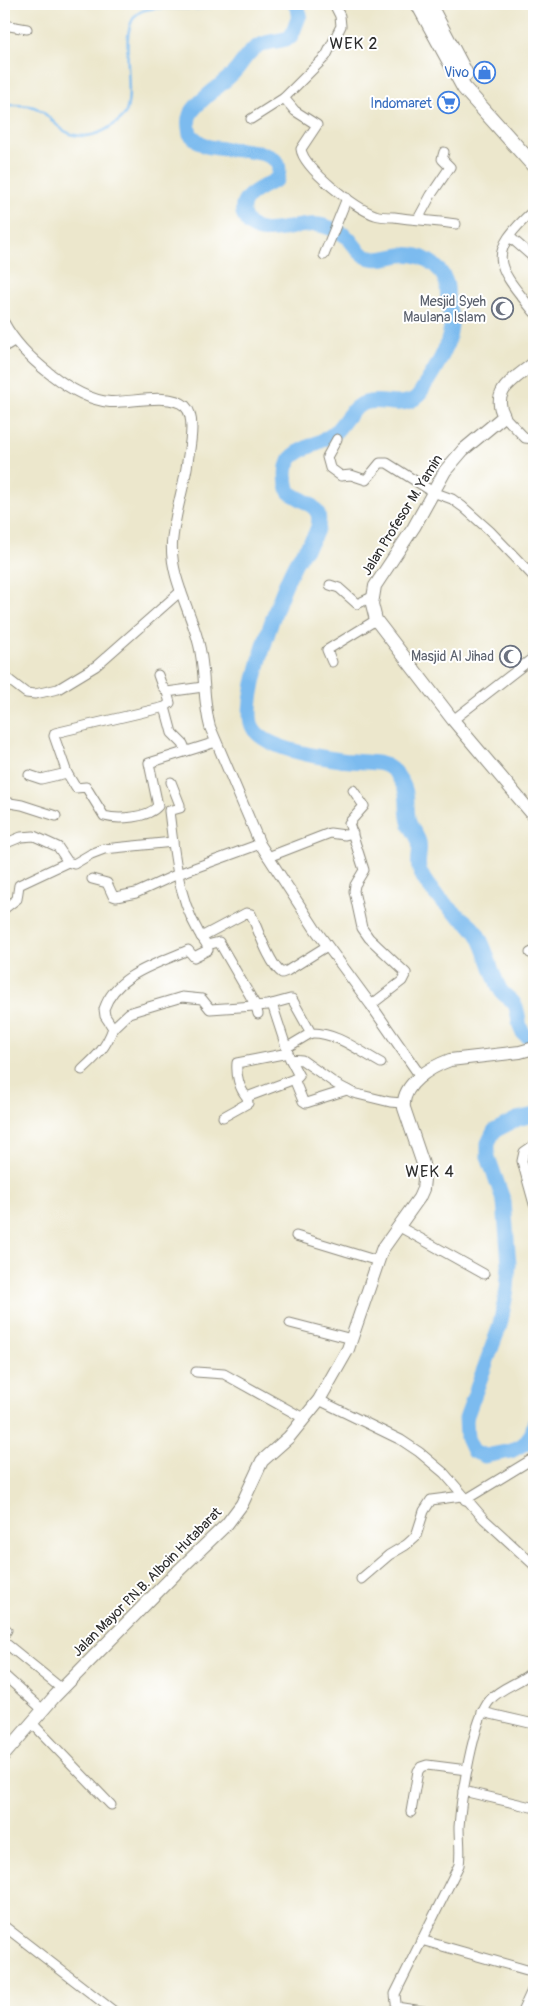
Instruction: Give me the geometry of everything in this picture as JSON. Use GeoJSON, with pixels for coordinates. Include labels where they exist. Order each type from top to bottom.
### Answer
{"type":"FeatureCollection","features":[{"type":"Feature","properties":{"kind":"highway"},"geometry":{"type":"LineString","coordinates":[[418,4],[464,88],[534,166]]}},
{"type":"Feature","properties":{"kind":"highway"},"geometry":{"type":"LineString","coordinates":[[429,4],[473,86],[534,152]]}},
{"type":"Feature","properties":{"kind":"main road"},"geometry":{"type":"LineString","coordinates":[[504,416],[499,403],[501,391],[534,363]]}},
{"type":"Feature","properties":{"kind":"main road","name":"Jalan Profesor M. Yamin"},"geometry":{"type":"LineString","coordinates":[[504,416],[455,458],[433,492],[414,527],[378,581],[372,597],[376,620],[453,720],[534,816]]}},
{"type":"Feature","properties":{"kind":"main road"},"geometry":{"type":"LineString","coordinates":[[403,1103],[407,1090],[440,1064],[450,1060],[520,1052],[534,1048]]}},
{"type":"Feature","properties":{"kind":"main road","name":"Jalan Mayor P.N.B. Alboin Hutabarat"},"geometry":{"type":"LineString","coordinates":[[4,1755],[31,1722],[62,1689],[227,1524],[242,1504],[262,1461],[289,1437],[319,1400],[345,1356],[386,1243],[423,1188],[424,1179],[418,1146],[405,1114],[403,1103]]}},
{"type":"Feature","properties":{"kind":"street"},"geometry":{"type":"LineString","coordinates":[[251,119],[284,98],[319,64],[331,47],[342,23],[334,4]]}},
{"type":"Feature","properties":{"kind":"street"},"geometry":{"type":"LineString","coordinates":[[4,25],[27,29]]}},
{"type":"Feature","properties":{"kind":"street"},"geometry":{"type":"LineString","coordinates":[[284,98],[295,112],[317,126],[301,149],[304,159],[346,198],[376,216],[456,224]]}},
{"type":"Feature","properties":{"kind":"street"},"geometry":{"type":"LineString","coordinates":[[418,219],[431,195],[450,167],[442,159],[444,152]]}},
{"type":"Feature","properties":{"kind":"street"},"geometry":{"type":"LineString","coordinates":[[324,255],[346,198]]}},
{"type":"Feature","properties":{"kind":"street"},"geometry":{"type":"LineString","coordinates":[[534,210],[510,237],[501,252],[503,270],[507,278],[534,312]]}},
{"type":"Feature","properties":{"kind":"street"},"geometry":{"type":"LineString","coordinates":[[510,237],[534,258]]}},
{"type":"Feature","properties":{"kind":"street"},"geometry":{"type":"LineString","coordinates":[[4,323],[14,341],[36,364],[50,374],[92,397],[110,402],[176,401],[185,406],[190,414],[189,450],[172,543],[172,561],[199,642],[205,709],[210,727],[260,844],[327,946],[371,1004],[421,1078]]}},
{"type":"Feature","properties":{"kind":"street"},"geometry":{"type":"LineString","coordinates":[[4,347],[14,341]]}},
{"type":"Feature","properties":{"kind":"street"},"geometry":{"type":"LineString","coordinates":[[504,416],[525,438],[534,439]]}},
{"type":"Feature","properties":{"kind":"street"},"geometry":{"type":"LineString","coordinates":[[337,439],[328,454],[327,460],[330,468],[341,476],[351,475],[366,480],[380,462],[384,462],[433,492],[463,507],[490,531],[534,577]]}},
{"type":"Feature","properties":{"kind":"street"},"geometry":{"type":"LineString","coordinates":[[330,585],[339,588],[357,604],[372,597]]}},
{"type":"Feature","properties":{"kind":"street"},"geometry":{"type":"LineString","coordinates":[[4,676],[26,693],[35,694],[58,690],[96,666],[181,591]]}},
{"type":"Feature","properties":{"kind":"street"},"geometry":{"type":"LineString","coordinates":[[332,662],[327,650],[376,620]]}},
{"type":"Feature","properties":{"kind":"street"},"geometry":{"type":"LineString","coordinates":[[453,720],[534,657]]}},
{"type":"Feature","properties":{"kind":"street"},"geometry":{"type":"LineString","coordinates":[[158,675],[162,686],[167,692],[170,703],[165,707],[55,733],[55,739],[76,788],[86,787],[104,816],[123,817],[140,814],[155,809],[158,806],[149,763],[216,742]]}},
{"type":"Feature","properties":{"kind":"street"},"geometry":{"type":"LineString","coordinates":[[167,692],[203,687]]}},
{"type":"Feature","properties":{"kind":"street"},"geometry":{"type":"LineString","coordinates":[[165,707],[172,733],[186,750]]}},
{"type":"Feature","properties":{"kind":"street"},"geometry":{"type":"LineString","coordinates":[[29,776],[41,779],[68,773]]}},
{"type":"Feature","properties":{"kind":"street"},"geometry":{"type":"LineString","coordinates":[[113,1028],[105,1016],[104,1009],[108,1001],[127,978],[188,950],[194,957],[208,950],[188,913],[178,874],[169,811],[180,808],[180,805],[171,782]]}},
{"type":"Feature","properties":{"kind":"street"},"geometry":{"type":"LineString","coordinates":[[353,790],[364,806],[350,821],[364,870],[355,885],[354,891],[362,928],[369,938],[406,971],[402,981],[371,1004]]}},
{"type":"Feature","properties":{"kind":"street"},"geometry":{"type":"LineString","coordinates":[[4,802],[22,805],[56,816]]}},
{"type":"Feature","properties":{"kind":"street"},"geometry":{"type":"LineString","coordinates":[[268,857],[328,834],[353,833]]}},
{"type":"Feature","properties":{"kind":"street"},"geometry":{"type":"LineString","coordinates":[[4,844],[21,837],[34,836],[58,847],[68,862],[72,864],[78,863],[91,854],[104,849],[173,842]]}},
{"type":"Feature","properties":{"kind":"street"},"geometry":{"type":"LineString","coordinates":[[92,879],[107,883],[113,896],[116,897],[136,893],[178,874],[260,844]]}},
{"type":"Feature","properties":{"kind":"street"},"geometry":{"type":"LineString","coordinates":[[4,909],[17,899],[19,885],[68,862]]}},
{"type":"Feature","properties":{"kind":"street"},"geometry":{"type":"LineString","coordinates":[[201,937],[246,913],[251,914],[272,960],[282,973],[327,946]]}},
{"type":"Feature","properties":{"kind":"street"},"geometry":{"type":"LineString","coordinates":[[207,945],[219,942],[257,1010]]}},
{"type":"Feature","properties":{"kind":"street"},"geometry":{"type":"LineString","coordinates":[[82,1070],[102,1052],[113,1028],[129,1013],[182,997],[202,999],[210,1009],[257,1010],[292,999],[310,1033]]}},
{"type":"Feature","properties":{"kind":"street"},"geometry":{"type":"LineString","coordinates":[[247,1097],[299,1076],[288,1054],[272,1004]]}},
{"type":"Feature","properties":{"kind":"street"},"geometry":{"type":"LineString","coordinates":[[288,1054],[310,1033],[318,1033],[331,1036],[381,1063]]}},
{"type":"Feature","properties":{"kind":"street"},"geometry":{"type":"LineString","coordinates":[[224,1117],[248,1103],[247,1097],[241,1090],[237,1063],[288,1054],[302,1060],[347,1090],[390,1102],[403,1103]]}},
{"type":"Feature","properties":{"kind":"street"},"geometry":{"type":"LineString","coordinates":[[294,1079],[303,1102],[306,1103],[347,1090]]}},
{"type":"Feature","properties":{"kind":"street"},"geometry":{"type":"LineString","coordinates":[[534,1145],[524,1152],[522,1161],[534,1204]]}},
{"type":"Feature","properties":{"kind":"street"},"geometry":{"type":"LineString","coordinates":[[398,1226],[484,1274]]}},
{"type":"Feature","properties":{"kind":"street"},"geometry":{"type":"LineString","coordinates":[[296,1236],[378,1261]]}},
{"type":"Feature","properties":{"kind":"street"},"geometry":{"type":"LineString","coordinates":[[290,1323],[352,1338]]}},
{"type":"Feature","properties":{"kind":"street"},"geometry":{"type":"LineString","coordinates":[[196,1372],[224,1374],[305,1419]]}},
{"type":"Feature","properties":{"kind":"street"},"geometry":{"type":"LineString","coordinates":[[319,1400],[401,1440],[419,1452],[444,1473],[464,1498],[534,1565]]}},
{"type":"Feature","properties":{"kind":"street"},"geometry":{"type":"LineString","coordinates":[[361,1579],[389,1555],[406,1545],[416,1536],[424,1512],[431,1500],[464,1498],[534,1458]]}},
{"type":"Feature","properties":{"kind":"street"},"geometry":{"type":"LineString","coordinates":[[4,1628],[7,1630],[4,1635]]}},
{"type":"Feature","properties":{"kind":"street"},"geometry":{"type":"LineString","coordinates":[[4,1642],[62,1689]]}},
{"type":"Feature","properties":{"kind":"street"},"geometry":{"type":"LineString","coordinates":[[429,2012],[397,2010],[395,1994],[458,1865],[460,1858],[458,1841],[463,1791],[482,1712],[488,1701],[502,1688],[533,1673]]}},
{"type":"Feature","properties":{"kind":"street"},"geometry":{"type":"LineString","coordinates":[[4,1675],[42,1710]]}},
{"type":"Feature","properties":{"kind":"street"},"geometry":{"type":"LineString","coordinates":[[482,1712],[534,1724]]}},
{"type":"Feature","properties":{"kind":"street"},"geometry":{"type":"LineString","coordinates":[[31,1722],[111,1805]]}},
{"type":"Feature","properties":{"kind":"street"},"geometry":{"type":"LineString","coordinates":[[411,1812],[418,1771],[421,1767],[427,1765],[467,1770]]}},
{"type":"Feature","properties":{"kind":"street"},"geometry":{"type":"LineString","coordinates":[[463,1791],[531,1807],[534,1806]]}},
{"type":"Feature","properties":{"kind":"street"},"geometry":{"type":"LineString","coordinates":[[4,1926],[115,2012]]}},
{"type":"Feature","properties":{"kind":"street"},"geometry":{"type":"LineString","coordinates":[[422,1940],[534,1972]]}},
{"type":"Feature","properties":{"kind":"street"},"geometry":{"type":"LineString","coordinates":[[522,2012],[534,1986]]}},
{"type":"Feature","properties":{"kind":"waterway"},"geometry":{"type":"LineString","coordinates":[[4,105],[34,107],[68,133],[86,136],[102,132],[116,123],[125,114],[129,91],[127,45],[129,31],[133,19],[140,12],[168,8],[197,9],[231,4]]}},
{"type":"Feature","properties":{"kind":"waterway"},"geometry":{"type":"LineString","coordinates":[[295,4],[300,14],[291,37],[265,43],[250,52],[237,69],[194,109],[190,115],[188,125],[190,134],[206,146],[254,152],[266,155],[274,160],[279,168],[277,179],[252,193],[244,204],[245,218],[251,226],[259,230],[268,231],[310,225],[322,226],[343,234],[367,257],[379,259],[415,255],[434,265],[446,282],[451,325],[450,334],[440,359],[432,375],[416,397],[404,403],[376,401],[360,405],[351,412],[333,434],[297,453],[291,459],[287,467],[286,478],[289,492],[313,507],[318,514],[319,521],[315,534],[295,564],[273,619],[253,690],[250,709],[251,723],[256,732],[264,739],[290,750],[331,759],[382,764],[395,773],[404,786],[409,822],[419,842],[419,868],[421,874],[439,897],[476,931],[501,991],[516,1007],[520,1027],[524,1034],[534,1041]]}},
{"type":"Feature","properties":{"kind":"waterway"},"geometry":{"type":"LineString","coordinates":[[4,168],[4,176]]}},
{"type":"Feature","properties":{"kind":"waterway"},"geometry":{"type":"LineString","coordinates":[[534,1115],[517,1119],[494,1131],[488,1143],[488,1157],[504,1202],[509,1264],[507,1289],[500,1325],[466,1418],[467,1438],[473,1451],[485,1456],[511,1451],[524,1444],[532,1433],[534,1424]]}},
{"type":"Feature","properties":{"kind":"place","name":"Vivo"},"geometry":{"type":"Point","coordinates":[485,72]}},
{"type":"Feature","properties":{"kind":"place","name":"Indomaret"},"geometry":{"type":"Point","coordinates":[448,103]}},
{"type":"Feature","properties":{"kind":"place","name":"Mesjid Syeh Maulana Islam"},"geometry":{"type":"Point","coordinates":[502,309]}},
{"type":"Feature","properties":{"kind":"place","name":"Masjid Al Jihad"},"geometry":{"type":"Point","coordinates":[510,656]}},
{"type":"Feature","properties":{"kind":"district","name":"WEK 2"},"geometry":{"type":"Point","coordinates":[354,44]}},
{"type":"Feature","properties":{"kind":"district","name":"WEK 4"},"geometry":{"type":"Point","coordinates":[430,1172]}}]}
